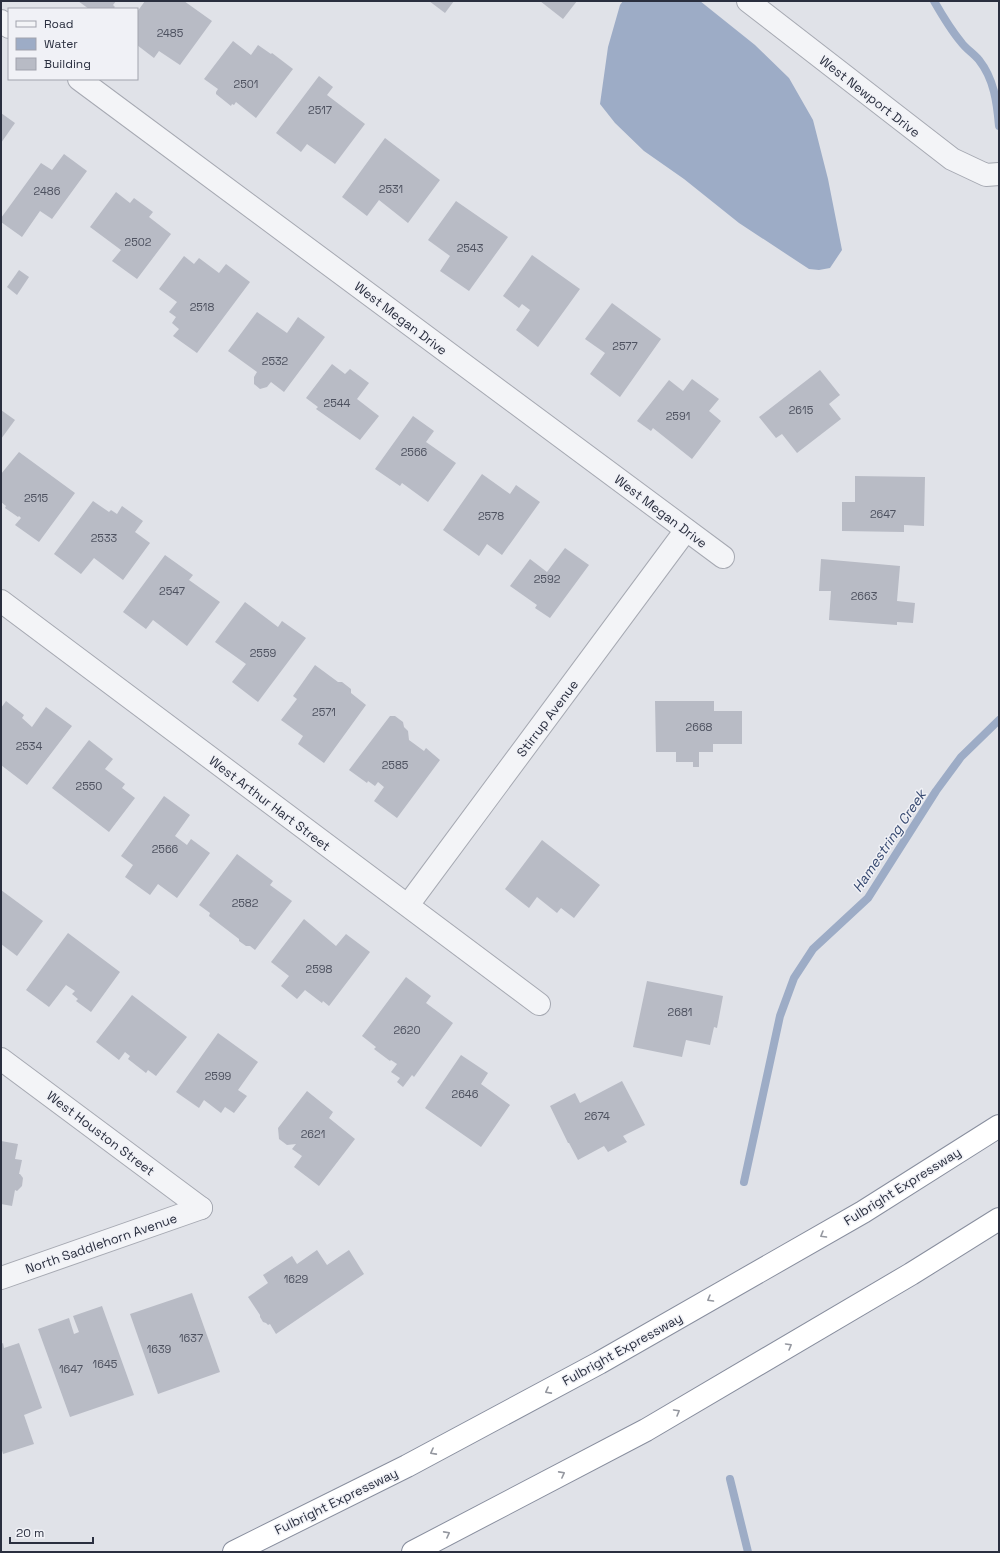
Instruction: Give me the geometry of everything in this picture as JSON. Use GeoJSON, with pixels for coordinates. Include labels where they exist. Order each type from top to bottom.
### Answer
{"type":"FeatureCollection","features":[{"type":"Feature","properties":{"kind":"highway","name":"Fulbright Expressway"},"geometry":{"type":"LineString","coordinates":[[234,1552],[407,1466],[599,1363],[863,1212],[999,1126]]}},
{"type":"Feature","properties":{"kind":"highway"},"geometry":{"type":"LineString","coordinates":[[412,1552],[646,1430],[911,1274],[999,1219]]}},
{"type":"Feature","properties":{"kind":"street","name":"West Newport Drive"},"geometry":{"type":"LineString","coordinates":[[748,1],[952,159],[986,175],[999,174]]}},
{"type":"Feature","properties":{"kind":"street","name":"West Megan Drive"},"geometry":{"type":"LineString","coordinates":[[80,80],[723,557]]}},
{"type":"Feature","properties":{"kind":"street","name":"Stirrup Avenue"},"geometry":{"type":"LineString","coordinates":[[408,905],[686,530]]}},
{"type":"Feature","properties":{"kind":"street","name":"West Arthur Hart Street"},"geometry":{"type":"LineString","coordinates":[[1,601],[539,1004]]}},
{"type":"Feature","properties":{"kind":"street","name":"West Houston Street"},"geometry":{"type":"LineString","coordinates":[[1,1059],[201,1208]]}},
{"type":"Feature","properties":{"kind":"street","name":"North Saddlehorn Avenue"},"geometry":{"type":"LineString","coordinates":[[1,1278],[201,1208]]}},
{"type":"Feature","properties":{"kind":"water"},"geometry":{"type":"Polygon","coordinates":[[[623,1],[700,1],[755,45],[789,78],[813,120],[828,179],[842,250],[830,268],[819,270],[809,269],[739,223],[684,179],[644,151],[615,123],[600,104],[608,47],[620,5],[623,1]]]}},
{"type":"Feature","properties":{"kind":"building"},"geometry":{"type":"Polygon","coordinates":[[[78,1],[116,1],[113,5],[115,7],[114,8],[88,8],[78,1]]]}},
{"type":"Feature","properties":{"kind":"building"},"geometry":{"type":"Polygon","coordinates":[[[145,1],[184,1],[212,21],[180,65],[159,51],[154,58],[138,46],[138,11],[145,1]]]}},
{"type":"Feature","properties":{"kind":"building"},"geometry":{"type":"Polygon","coordinates":[[[429,1],[454,1],[445,13],[429,1]]]}},
{"type":"Feature","properties":{"kind":"building"},"geometry":{"type":"Polygon","coordinates":[[[540,1],[577,1],[563,19],[540,1]]]}},
{"type":"Feature","properties":{"kind":"building"},"geometry":{"type":"Polygon","coordinates":[[[233,41],[251,55],[258,45],[271,54],[272,53],[293,69],[256,118],[236,102],[231,106],[216,94],[218,89],[204,79],[233,41]]]}},
{"type":"Feature","properties":{"kind":"building"},"geometry":{"type":"Polygon","coordinates":[[[319,76],[333,87],[327,95],[365,124],[335,164],[307,144],[301,152],[276,133],[319,76]]]}},
{"type":"Feature","properties":{"kind":"building"},"geometry":{"type":"Polygon","coordinates":[[[1,113],[15,123],[1,143],[1,113]]]}},
{"type":"Feature","properties":{"kind":"building"},"geometry":{"type":"Polygon","coordinates":[[[385,138],[440,180],[408,223],[379,200],[367,216],[342,197],[385,138]]]}},
{"type":"Feature","properties":{"kind":"building"},"geometry":{"type":"Polygon","coordinates":[[[64,154],[87,171],[52,219],[40,211],[22,237],[1,222],[1,218],[41,163],[52,170],[64,154]]]}},
{"type":"Feature","properties":{"kind":"building"},"geometry":{"type":"Polygon","coordinates":[[[116,192],[130,203],[134,198],[153,212],[149,217],[171,234],[137,279],[112,261],[121,250],[90,227],[116,192]]]}},
{"type":"Feature","properties":{"kind":"building"},"geometry":{"type":"Polygon","coordinates":[[[456,201],[508,237],[469,291],[440,271],[450,256],[428,240],[456,201]]]}},
{"type":"Feature","properties":{"kind":"building"},"geometry":{"type":"Polygon","coordinates":[[[532,255],[580,289],[538,347],[516,330],[530,310],[522,304],[519,308],[503,296],[532,255]]]}},
{"type":"Feature","properties":{"kind":"building"},"geometry":{"type":"Polygon","coordinates":[[[184,256],[194,264],[199,258],[219,273],[226,264],[250,282],[197,353],[173,336],[179,329],[172,323],[176,317],[169,312],[177,302],[159,289],[184,256]]]}},
{"type":"Feature","properties":{"kind":"building"},"geometry":{"type":"Polygon","coordinates":[[[19,270],[29,277],[17,295],[7,287],[19,270]]]}},
{"type":"Feature","properties":{"kind":"building"},"geometry":{"type":"Polygon","coordinates":[[[612,303],[661,339],[620,397],[590,374],[605,353],[585,339],[612,303]]]}},
{"type":"Feature","properties":{"kind":"building"},"geometry":{"type":"Polygon","coordinates":[[[257,312],[287,333],[298,317],[325,337],[284,392],[271,382],[267,387],[260,389],[254,384],[254,377],[257,372],[228,351],[257,312]]]}},
{"type":"Feature","properties":{"kind":"building"},"geometry":{"type":"Polygon","coordinates":[[[332,364],[345,374],[350,369],[369,383],[357,399],[379,416],[360,440],[316,409],[318,407],[306,398],[332,364]]]}},
{"type":"Feature","properties":{"kind":"building"},"geometry":{"type":"Polygon","coordinates":[[[820,370],[840,395],[829,404],[841,419],[797,453],[782,434],[776,438],[759,417],[820,370]]]}},
{"type":"Feature","properties":{"kind":"building"},"geometry":{"type":"Polygon","coordinates":[[[692,379],[719,399],[709,411],[721,421],[692,459],[653,428],[651,431],[637,421],[669,380],[683,391],[692,379]]]}},
{"type":"Feature","properties":{"kind":"building"},"geometry":{"type":"Polygon","coordinates":[[[1,410],[15,420],[1,439],[1,410]]]}},
{"type":"Feature","properties":{"kind":"building"},"geometry":{"type":"Polygon","coordinates":[[[413,416],[434,431],[426,442],[456,463],[428,502],[402,483],[400,486],[375,469],[413,416]]]}},
{"type":"Feature","properties":{"kind":"building"},"geometry":{"type":"Polygon","coordinates":[[[19,452],[75,493],[39,542],[15,525],[21,518],[5,508],[6,506],[1,502],[1,474],[19,452]]]}},
{"type":"Feature","properties":{"kind":"building"},"geometry":{"type":"Polygon","coordinates":[[[482,474],[510,494],[516,485],[540,502],[502,555],[487,544],[479,556],[443,530],[482,474]]]}},
{"type":"Feature","properties":{"kind":"building"},"geometry":{"type":"Polygon","coordinates":[[[855,476],[925,477],[924,526],[904,525],[904,532],[842,531],[842,502],[855,502],[855,476]]]}},
{"type":"Feature","properties":{"kind":"building"},"geometry":{"type":"Polygon","coordinates":[[[93,501],[109,512],[111,510],[117,514],[122,506],[143,521],[135,532],[150,543],[123,580],[94,558],[81,574],[54,554],[93,501]]]}},
{"type":"Feature","properties":{"kind":"building"},"geometry":{"type":"Polygon","coordinates":[[[565,548],[589,565],[550,618],[535,608],[537,605],[510,586],[530,559],[547,572],[565,548]]]}},
{"type":"Feature","properties":{"kind":"building"},"geometry":{"type":"Polygon","coordinates":[[[165,555],[193,575],[189,580],[220,602],[187,646],[153,620],[146,629],[123,612],[165,555]]]}},
{"type":"Feature","properties":{"kind":"building"},"geometry":{"type":"Polygon","coordinates":[[[821,559],[900,566],[897,601],[915,603],[913,623],[897,622],[897,625],[829,620],[831,591],[819,591],[821,559]]]}},
{"type":"Feature","properties":{"kind":"building"},"geometry":{"type":"Polygon","coordinates":[[[245,602],[278,627],[282,621],[306,638],[258,702],[232,682],[246,664],[215,642],[245,602]]]}},
{"type":"Feature","properties":{"kind":"building"},"geometry":{"type":"Polygon","coordinates":[[[315,665],[338,682],[342,682],[351,689],[351,693],[366,705],[324,763],[298,744],[303,736],[281,720],[297,699],[293,696],[315,665]]]}},
{"type":"Feature","properties":{"kind":"building"},"geometry":{"type":"Polygon","coordinates":[[[6,701],[24,715],[22,718],[32,727],[46,707],[72,726],[27,785],[1,765],[1,708],[6,701]]]}},
{"type":"Feature","properties":{"kind":"building"},"geometry":{"type":"Polygon","coordinates":[[[655,701],[714,701],[714,711],[742,711],[742,744],[713,744],[713,752],[699,752],[699,767],[693,767],[693,762],[676,762],[676,752],[656,752],[655,701]]]}},
{"type":"Feature","properties":{"kind":"building"},"geometry":{"type":"Polygon","coordinates":[[[390,716],[395,716],[403,722],[404,727],[408,731],[409,740],[424,751],[426,748],[440,760],[397,818],[374,801],[384,787],[378,782],[375,786],[368,781],[367,783],[349,770],[390,716]]]}},
{"type":"Feature","properties":{"kind":"building"},"geometry":{"type":"Polygon","coordinates":[[[89,740],[113,759],[105,769],[125,784],[122,788],[135,798],[109,832],[52,788],[89,740]]]}},
{"type":"Feature","properties":{"kind":"building"},"geometry":{"type":"Polygon","coordinates":[[[164,796],[190,815],[175,836],[187,845],[191,839],[210,853],[177,898],[158,884],[150,895],[125,877],[133,865],[121,856],[164,796]]]}},
{"type":"Feature","properties":{"kind":"building"},"geometry":{"type":"Polygon","coordinates":[[[542,840],[600,885],[574,918],[561,908],[557,913],[537,897],[529,908],[505,889],[542,840]]]}},
{"type":"Feature","properties":{"kind":"building"},"geometry":{"type":"Polygon","coordinates":[[[237,854],[273,881],[270,885],[292,901],[255,950],[239,941],[239,939],[209,916],[210,913],[199,905],[237,854]]]}},
{"type":"Feature","properties":{"kind":"building"},"geometry":{"type":"Polygon","coordinates":[[[1,890],[43,921],[17,956],[1,944],[1,890]]]}},
{"type":"Feature","properties":{"kind":"building"},"geometry":{"type":"Polygon","coordinates":[[[304,919],[336,946],[346,934],[370,952],[329,1006],[323,1001],[322,1003],[305,990],[297,999],[281,986],[289,976],[271,962],[304,919]]]}},
{"type":"Feature","properties":{"kind":"building"},"geometry":{"type":"Polygon","coordinates":[[[68,933],[120,972],[91,1012],[76,1001],[78,999],[72,994],[75,991],[66,985],[49,1007],[26,990],[68,933]]]}},
{"type":"Feature","properties":{"kind":"building"},"geometry":{"type":"Polygon","coordinates":[[[406,977],[431,996],[426,1003],[453,1023],[414,1077],[412,1075],[403,1087],[397,1082],[400,1078],[391,1072],[397,1064],[391,1060],[390,1061],[374,1049],[376,1047],[362,1036],[406,977]]]}},
{"type":"Feature","properties":{"kind":"building"},"geometry":{"type":"Polygon","coordinates":[[[647,981],[723,996],[717,1028],[714,1027],[710,1045],[686,1040],[682,1057],[633,1047],[647,981]]]}},
{"type":"Feature","properties":{"kind":"building"},"geometry":{"type":"Polygon","coordinates":[[[132,995],[187,1037],[156,1076],[148,1070],[146,1073],[128,1059],[130,1056],[125,1052],[119,1060],[96,1042],[132,995]]]}},
{"type":"Feature","properties":{"kind":"building"},"geometry":{"type":"Polygon","coordinates":[[[218,1033],[258,1062],[238,1090],[247,1096],[234,1113],[225,1107],[221,1113],[204,1100],[199,1108],[176,1092],[218,1033]]]}},
{"type":"Feature","properties":{"kind":"building"},"geometry":{"type":"Polygon","coordinates":[[[461,1055],[488,1073],[481,1084],[510,1105],[481,1147],[425,1108],[461,1055]]]}},
{"type":"Feature","properties":{"kind":"building"},"geometry":{"type":"Polygon","coordinates":[[[622,1081],[645,1125],[623,1136],[627,1142],[608,1152],[604,1146],[578,1160],[550,1106],[575,1093],[580,1103],[622,1081]]]}},
{"type":"Feature","properties":{"kind":"building"},"geometry":{"type":"Polygon","coordinates":[[[307,1091],[333,1112],[329,1118],[355,1139],[319,1186],[294,1167],[302,1156],[292,1149],[296,1144],[287,1145],[279,1139],[278,1128],[307,1091]]]}},
{"type":"Feature","properties":{"kind":"building"},"geometry":{"type":"Polygon","coordinates":[[[1,1141],[18,1144],[15,1159],[22,1160],[19,1174],[23,1178],[22,1186],[17,1191],[15,1190],[12,1206],[1,1204],[1,1141]]]}},
{"type":"Feature","properties":{"kind":"building"},"geometry":{"type":"Polygon","coordinates":[[[317,1250],[327,1265],[349,1250],[364,1274],[276,1334],[270,1324],[268,1325],[263,1322],[248,1297],[268,1283],[263,1275],[292,1256],[297,1264],[317,1250]]]}},
{"type":"Feature","properties":{"kind":"building"},"geometry":{"type":"Polygon","coordinates":[[[192,1293],[220,1372],[158,1394],[130,1314],[192,1293]]]}},
{"type":"Feature","properties":{"kind":"building"},"geometry":{"type":"Polygon","coordinates":[[[102,1306],[134,1395],[70,1417],[38,1329],[69,1318],[74,1334],[79,1332],[73,1316],[102,1306]]]}},
{"type":"Feature","properties":{"kind":"building"},"geometry":{"type":"Polygon","coordinates":[[[3,1343],[4,1348],[19,1343],[42,1408],[24,1415],[34,1444],[3,1454],[1,1447],[1,1344],[3,1343]]]}},
{"type":"Feature","properties":{"kind":"waterway","name":"Hamestring Creek"},"geometry":{"type":"LineString","coordinates":[[934,1],[943,17],[963,44],[984,67],[994,91],[999,126]]}},
{"type":"Feature","properties":{"kind":"waterway","name":"Hamestring Creek"},"geometry":{"type":"LineString","coordinates":[[744,1182],[780,1016],[794,978],[813,949],[868,898],[936,791],[961,757],[999,720]]}},
{"type":"Feature","properties":{"kind":"waterway","name":"Hamestring Creek"},"geometry":{"type":"LineString","coordinates":[[730,1479],[748,1552]]}}]}
